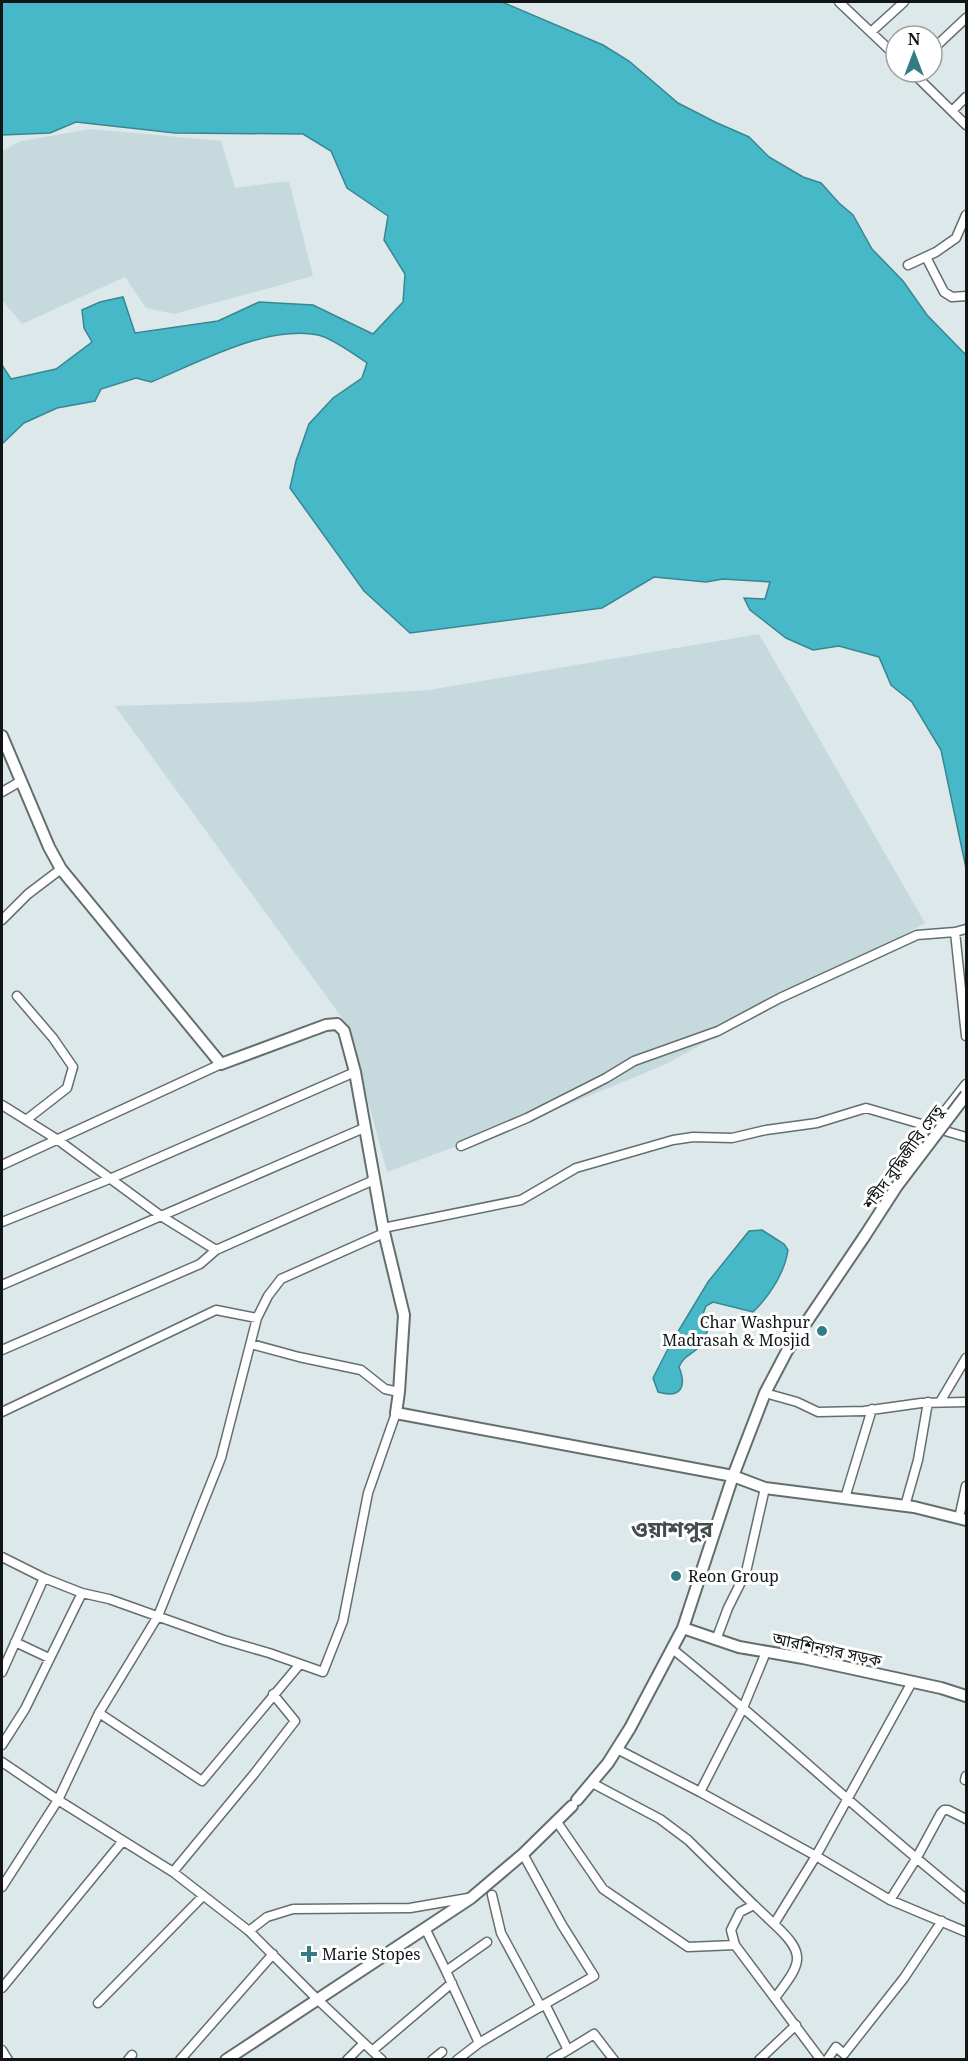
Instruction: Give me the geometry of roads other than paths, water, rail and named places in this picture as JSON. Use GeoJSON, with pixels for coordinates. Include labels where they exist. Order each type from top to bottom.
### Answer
{"type":"FeatureCollection","features":[{"type":"Feature","properties":{"kind":"street"},"geometry":{"type":"LineString","coordinates":[[839,2],[884,44]]}},
{"type":"Feature","properties":{"kind":"street"},"geometry":{"type":"LineString","coordinates":[[871,32],[904,2]]}},
{"type":"Feature","properties":{"kind":"street"},"geometry":{"type":"LineString","coordinates":[[944,39],[966,18]]}},
{"type":"Feature","properties":{"kind":"street"},"geometry":{"type":"LineString","coordinates":[[925,84],[966,125]]}},
{"type":"Feature","properties":{"kind":"street"},"geometry":{"type":"LineString","coordinates":[[953,110],[966,97]]}},
{"type":"Feature","properties":{"kind":"street"},"geometry":{"type":"LineString","coordinates":[[908,265],[926,257],[956,238],[966,215]]}},
{"type":"Feature","properties":{"kind":"street"},"geometry":{"type":"LineString","coordinates":[[926,257],[945,292],[952,297],[966,296]]}},
{"type":"Feature","properties":{"kind":"street"},"geometry":{"type":"LineString","coordinates":[[2,736],[49,847],[61,868],[221,1064]]}},
{"type":"Feature","properties":{"kind":"street"},"geometry":{"type":"LineString","coordinates":[[2,792],[21,781]]}},
{"type":"Feature","properties":{"kind":"street"},"geometry":{"type":"LineString","coordinates":[[2,920],[28,894],[61,868]]}},
{"type":"Feature","properties":{"kind":"street"},"geometry":{"type":"LineString","coordinates":[[461,1146],[527,1118],[606,1078],[634,1061],[718,1031],[780,998],[917,935],[966,929]]}},
{"type":"Feature","properties":{"kind":"street"},"geometry":{"type":"LineString","coordinates":[[955,932],[966,1036]]}},
{"type":"Feature","properties":{"kind":"street"},"geometry":{"type":"LineString","coordinates":[[17,996],[53,1038],[73,1067],[68,1088],[26,1120]]}},
{"type":"Feature","properties":{"kind":"street"},"geometry":{"type":"LineString","coordinates":[[2,1165],[221,1064],[337,1024],[344,1031],[355,1072],[384,1231],[404,1316],[396,1413],[368,1493],[343,1622],[323,1672],[269,1653],[224,1641],[109,1599],[82,1593],[44,1578],[2,1557]]}},
{"type":"Feature","properties":{"kind":"street"},"geometry":{"type":"LineString","coordinates":[[2,1222],[111,1178],[355,1072]]}},
{"type":"Feature","properties":{"kind":"street"},"geometry":{"type":"LineString","coordinates":[[933,1126],[966,1084]]}},
{"type":"Feature","properties":{"kind":"street","name":"শহীদ বুদ্ধিজীবি সেতু"},"geometry":{"type":"LineString","coordinates":[[226,2060],[471,1898],[557,1822],[592,1783],[636,1719],[682,1628],[733,1476],[765,1393],[787,1351],[897,1186],[966,1095]]}},
{"type":"Feature","properties":{"kind":"street"},"geometry":{"type":"LineString","coordinates":[[2,1105],[58,1140],[161,1216],[216,1250]]}},
{"type":"Feature","properties":{"kind":"street"},"geometry":{"type":"LineString","coordinates":[[2,1887],[58,1800],[99,1713],[158,1616],[221,1458],[257,1318],[268,1296],[281,1279],[384,1231],[521,1200],[576,1168],[673,1140],[693,1137],[732,1138],[766,1130],[817,1123],[866,1108],[966,1137]]}},
{"type":"Feature","properties":{"kind":"street"},"geometry":{"type":"LineString","coordinates":[[2,1285],[364,1128]]}},
{"type":"Feature","properties":{"kind":"street"},"geometry":{"type":"LineString","coordinates":[[2,1350],[200,1264],[216,1250],[374,1180]]}},
{"type":"Feature","properties":{"kind":"street"},"geometry":{"type":"LineString","coordinates":[[2,1412],[216,1310],[257,1318]]}},
{"type":"Feature","properties":{"kind":"street"},"geometry":{"type":"LineString","coordinates":[[251,1344],[361,1370],[385,1389],[399,1392]]}},
{"type":"Feature","properties":{"kind":"street"},"geometry":{"type":"LineString","coordinates":[[940,1402],[966,1358]]}},
{"type":"Feature","properties":{"kind":"street"},"geometry":{"type":"LineString","coordinates":[[765,1393],[797,1402],[818,1412],[872,1409],[928,1402],[966,1402]]}},
{"type":"Feature","properties":{"kind":"street"},"geometry":{"type":"LineString","coordinates":[[905,1506],[918,1460],[928,1402]]}},
{"type":"Feature","properties":{"kind":"street"},"geometry":{"type":"LineString","coordinates":[[845,1498],[872,1409]]}},
{"type":"Feature","properties":{"kind":"street"},"geometry":{"type":"LineString","coordinates":[[396,1413],[733,1476],[765,1488],[905,1506],[963,1519],[966,1486]]}},
{"type":"Feature","properties":{"kind":"street"},"geometry":{"type":"LineString","coordinates":[[716,1640],[728,1608],[746,1572],[765,1488]]}},
{"type":"Feature","properties":{"kind":"street"},"geometry":{"type":"LineString","coordinates":[[2,1672],[44,1578]]}},
{"type":"Feature","properties":{"kind":"street"},"geometry":{"type":"LineString","coordinates":[[2,1745],[25,1709],[82,1593]]}},
{"type":"Feature","properties":{"kind":"street","name":"আরশিনগর সড়ক"},"geometry":{"type":"LineString","coordinates":[[682,1628],[739,1647],[941,1688],[966,1696]]}},
{"type":"Feature","properties":{"kind":"street"},"geometry":{"type":"LineString","coordinates":[[15,1642],[49,1658]]}},
{"type":"Feature","properties":{"kind":"street"},"geometry":{"type":"LineString","coordinates":[[675,1651],[916,1859],[966,1899]]}},
{"type":"Feature","properties":{"kind":"street"},"geometry":{"type":"LineString","coordinates":[[700,1792],[743,1708],[766,1652]]}},
{"type":"Feature","properties":{"kind":"street"},"geometry":{"type":"LineString","coordinates":[[99,1713],[202,1781],[300,1664]]}},
{"type":"Feature","properties":{"kind":"street"},"geometry":{"type":"LineString","coordinates":[[774,1924],[849,1799],[912,1682]]}},
{"type":"Feature","properties":{"kind":"street"},"geometry":{"type":"LineString","coordinates":[[173,1872],[295,1721],[273,1694]]}},
{"type":"Feature","properties":{"kind":"street"},"geometry":{"type":"LineString","coordinates":[[617,1749],[816,1856],[890,1900],[966,1932]]}},
{"type":"Feature","properties":{"kind":"street"},"geometry":{"type":"LineString","coordinates":[[2,1762],[122,1842],[173,1872],[249,1931],[317,2000],[382,2060]]}},
{"type":"Feature","properties":{"kind":"street"},"geometry":{"type":"LineString","coordinates":[[592,1783],[660,1819],[688,1840],[792,1943],[798,1959],[794,1972],[775,1998]]}},
{"type":"Feature","properties":{"kind":"street"},"geometry":{"type":"LineString","coordinates":[[890,1900],[944,1810],[966,1819]]}},
{"type":"Feature","properties":{"kind":"street"},"geometry":{"type":"LineString","coordinates":[[557,1822],[603,1888],[631,1908],[688,1947],[735,1945]]}},
{"type":"Feature","properties":{"kind":"street"},"geometry":{"type":"LineString","coordinates":[[2,1988],[122,1842]]}},
{"type":"Feature","properties":{"kind":"street"},"geometry":{"type":"LineString","coordinates":[[457,2060],[479,2043],[594,1976],[562,1926],[523,1854]]}},
{"type":"Feature","properties":{"kind":"street"},"geometry":{"type":"LineString","coordinates":[[492,1895],[501,1933],[568,2050]]}},
{"type":"Feature","properties":{"kind":"street"},"geometry":{"type":"LineString","coordinates":[[98,2003],[203,1896]]}},
{"type":"Feature","properties":{"kind":"street"},"geometry":{"type":"LineString","coordinates":[[249,1931],[267,1917],[293,1909],[410,1908],[471,1898]]}},
{"type":"Feature","properties":{"kind":"street"},"geometry":{"type":"LineString","coordinates":[[754,1905],[740,1912],[731,1930],[735,1945],[821,2060]]}},
{"type":"Feature","properties":{"kind":"street"},"geometry":{"type":"LineString","coordinates":[[827,2060],[836,2048],[844,2054],[904,1978],[942,1921]]}},
{"type":"Feature","properties":{"kind":"street"},"geometry":{"type":"LineString","coordinates":[[424,1928],[479,2043]]}},
{"type":"Feature","properties":{"kind":"street"},"geometry":{"type":"LineString","coordinates":[[446,1971],[487,1942]]}},
{"type":"Feature","properties":{"kind":"street"},"geometry":{"type":"LineString","coordinates":[[180,2060],[273,1954]]}},
{"type":"Feature","properties":{"kind":"street"},"geometry":{"type":"LineString","coordinates":[[372,2050],[452,1983]]}},
{"type":"Feature","properties":{"kind":"street"},"geometry":{"type":"LineString","coordinates":[[759,2060],[795,2025]]}},
{"type":"Feature","properties":{"kind":"street"},"geometry":{"type":"LineString","coordinates":[[551,2060],[594,2034],[614,2060]]}},
{"type":"Feature","properties":{"kind":"street"},"geometry":{"type":"LineString","coordinates":[[347,2060],[364,2043]]}},
{"type":"Feature","properties":{"kind":"street"},"geometry":{"type":"LineString","coordinates":[[2,2050],[8,2060]]}},
{"type":"Feature","properties":{"kind":"street"},"geometry":{"type":"LineString","coordinates":[[432,2060],[442,2052]]}},
{"type":"Feature","properties":{"kind":"water"},"geometry":{"type":"Polygon","coordinates":[[[2,2],[502,2],[603,45],[629,61],[678,103],[749,137],[769,157],[803,177],[821,183],[853,215],[872,249],[903,281],[927,315],[966,355],[966,868],[941,750],[912,702],[891,685],[879,657],[839,646],[813,650],[786,638],[750,610],[744,598],[765,599],[770,582],[723,579],[706,582],[654,577],[602,608],[410,633],[364,591],[290,488],[296,461],[309,424],[333,398],[362,378],[367,363],[323,336],[298,333],[255,340],[151,382],[136,378],[101,389],[95,401],[57,408],[24,423],[2,444],[2,365],[11,379],[56,369],[92,342],[84,328],[82,310],[100,302],[123,297],[135,333],[218,321],[259,302],[313,305],[373,334],[403,302],[405,274],[384,240],[388,216],[347,188],[331,151],[303,134],[175,133],[76,122],[50,133],[2,135],[2,2]]]}},
{"type":"Feature","properties":{"kind":"water"},"geometry":{"type":"Polygon","coordinates":[[[762,1230],[784,1244],[788,1250],[784,1267],[770,1292],[753,1312],[713,1302],[706,1306],[703,1314],[709,1326],[701,1344],[684,1359],[679,1367],[682,1380],[680,1390],[672,1394],[658,1392],[653,1378],[708,1282],[749,1231],[762,1230]]]}},
{"type":"Feature","properties":{"kind":"place","name":"Char Washpur Madrasah & Mosjid"},"geometry":{"type":"Point","coordinates":[822,1331]}},
{"type":"Feature","properties":{"kind":"place","name":"Reon Group"},"geometry":{"type":"Point","coordinates":[676,1576]}},
{"type":"Feature","properties":{"kind":"place","name":"Marie Stopes"},"geometry":{"type":"Point","coordinates":[309,1954]}},
{"type":"Feature","properties":{"kind":"district","name":"ওয়াশপুর"},"geometry":{"type":"Point","coordinates":[672,1528]}}]}
